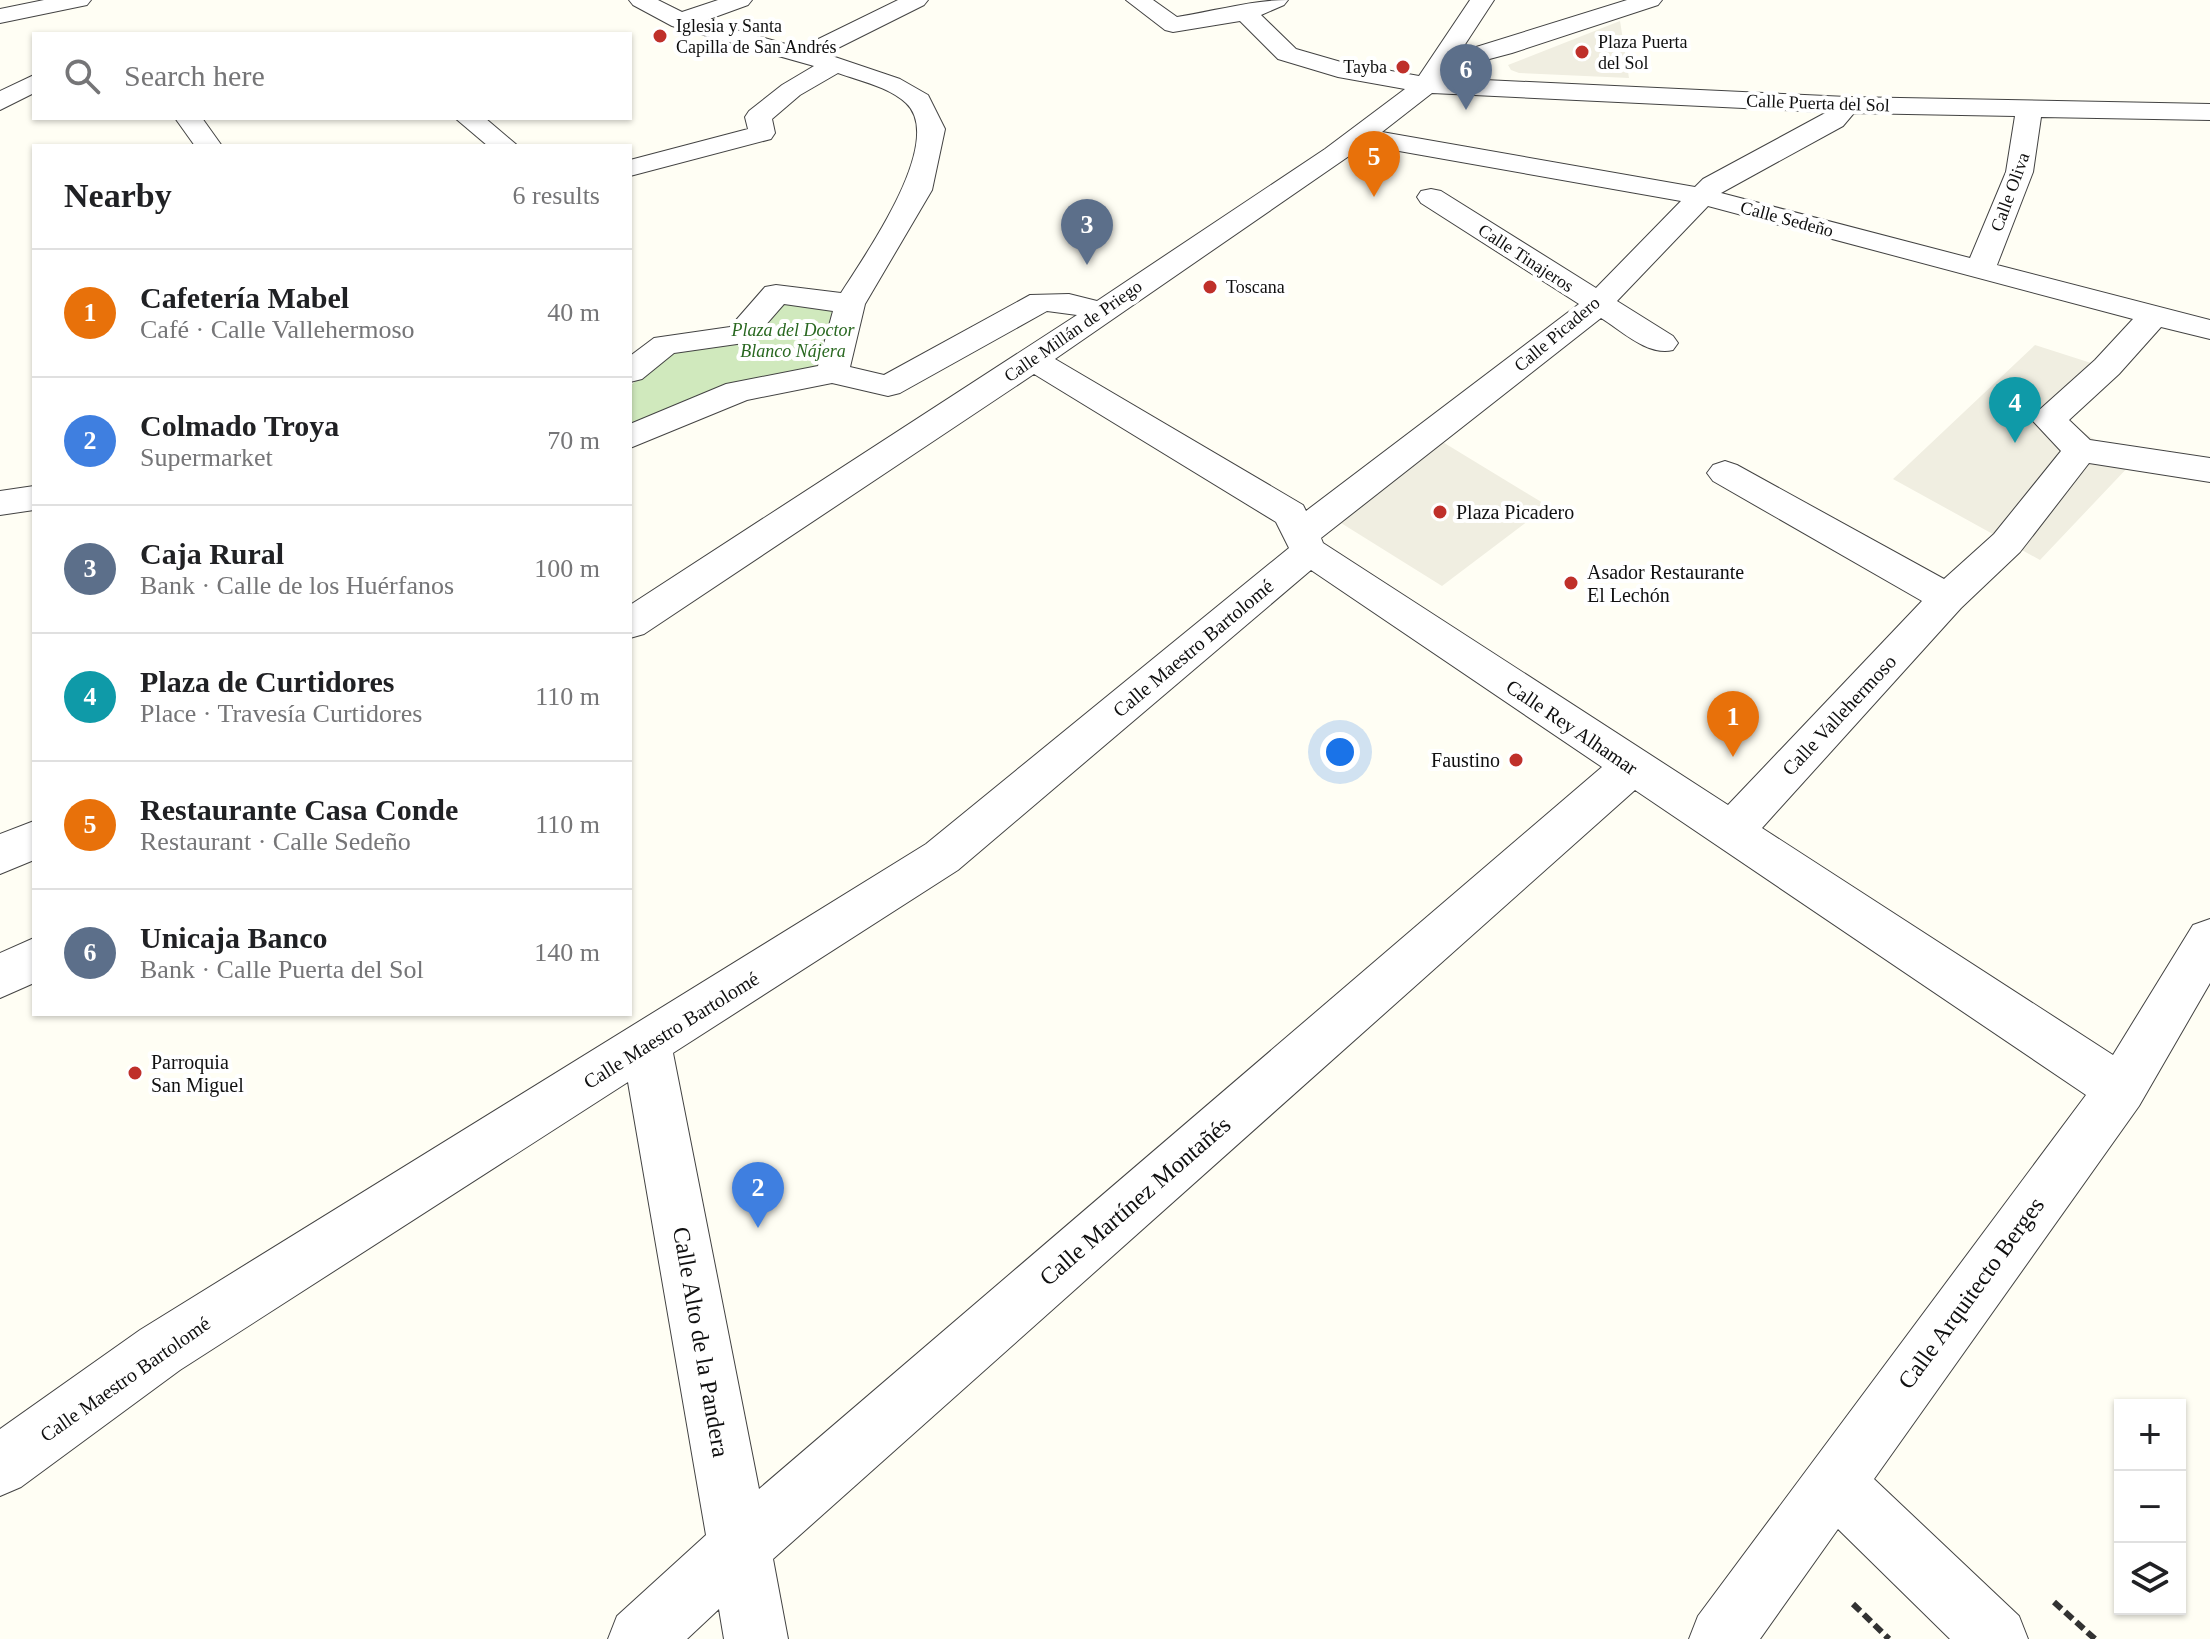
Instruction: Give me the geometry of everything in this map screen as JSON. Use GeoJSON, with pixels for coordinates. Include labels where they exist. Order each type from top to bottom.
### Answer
{"type":"FeatureCollection","features":[{"type":"Feature","properties":{"kind":"street"},"geometry":{"type":"LineString","coordinates":[[0,16],[79,0]]}},
{"type":"Feature","properties":{"kind":"street"},"geometry":{"type":"LineString","coordinates":[[641,0],[680,21],[801,57],[836,64],[891,84],[919,100],[932,129],[918,190],[850,304],[832,373]]}},
{"type":"Feature","properties":{"kind":"street"},"geometry":{"type":"LineString","coordinates":[[680,21],[740,0]]}},
{"type":"Feature","properties":{"kind":"street"},"geometry":{"type":"LineString","coordinates":[[801,57],[916,0]]}},
{"type":"Feature","properties":{"kind":"street"},"geometry":{"type":"LineString","coordinates":[[1138,0],[1173,25],[1245,13],[1276,0]]}},
{"type":"Feature","properties":{"kind":"street","name":"Calle Millán de Priego"},"geometry":{"type":"LineString","coordinates":[[632,623],[1033,360],[1359,136],[1432,75],[1482,0]]}},
{"type":"Feature","properties":{"kind":"street"},"geometry":{"type":"LineString","coordinates":[[1432,75],[1503,48],[1650,0]]}},
{"type":"Feature","properties":{"kind":"street"},"geometry":{"type":"LineString","coordinates":[[0,35],[35,10]]}},
{"type":"Feature","properties":{"kind":"street","name":"Calle Puerta del Sol"},"geometry":{"type":"LineString","coordinates":[[1245,13],[1287,54],[1338,69],[1847,105],[2210,112]]}},
{"type":"Feature","properties":{"kind":"street"},"geometry":{"type":"LineString","coordinates":[[632,167],[762,133],[758,117],[791,90],[836,64]]}},
{"type":"Feature","properties":{"kind":"street"},"geometry":{"type":"LineString","coordinates":[[0,102],[32,84]]}},
{"type":"Feature","properties":{"kind":"street","name":"Calle Picadero"},"geometry":{"type":"LineString","coordinates":[[1305,542],[1584,317],[1705,197],[1713,185],[1834,120],[1847,105]]}},
{"type":"Feature","properties":{"kind":"street","name":"Calle Oliva"},"geometry":{"type":"LineString","coordinates":[[1979,271],[1996,233],[2029,138],[2028,110]]}},
{"type":"Feature","properties":{"kind":"street"},"geometry":{"type":"LineString","coordinates":[[190,120],[208,144]]}},
{"type":"Feature","properties":{"kind":"street"},"geometry":{"type":"LineString","coordinates":[[471,120],[502,144]]}},
{"type":"Feature","properties":{"kind":"street","name":"Calle Sedeño"},"geometry":{"type":"LineString","coordinates":[[1359,136],[1705,197],[2210,330]]}},
{"type":"Feature","properties":{"kind":"street","name":"Calle Tinajeros"},"geometry":{"type":"LineString","coordinates":[[1431,197],[1662,343]]}},
{"type":"Feature","properties":{"kind":"street"},"geometry":{"type":"LineString","coordinates":[[632,370],[665,345],[740,335],[776,294],[850,304]]}},
{"type":"Feature","properties":{"kind":"street"},"geometry":{"type":"LineString","coordinates":[[632,436],[738,391],[832,373],[888,386],[1041,302],[1069,303],[1103,312]]}},
{"type":"Feature","properties":{"kind":"street"},"geometry":{"type":"LineString","coordinates":[[2153,316],[2107,367],[2049,420],[2080,450],[2210,470]]}},
{"type":"Feature","properties":{"kind":"street","name":"Calle Rey Alhamar"},"geometry":{"type":"LineString","coordinates":[[1033,360],[1290,514],[1305,542],[1632,767],[2121,1089]]}},
{"type":"Feature","properties":{"kind":"street","name":"Calle Vallehermoso"},"geometry":{"type":"LineString","coordinates":[[1731,832],[1947,598],[2007,543],[2080,450]]}},
{"type":"Feature","properties":{"kind":"street"},"geometry":{"type":"LineString","coordinates":[[1725,473],[1947,598]]}},
{"type":"Feature","properties":{"kind":"street"},"geometry":{"type":"LineString","coordinates":[[0,503],[32,498]]}},
{"type":"Feature","properties":{"kind":"street","name":"Calle Maestro Bartolomé"},"geometry":{"type":"LineString","coordinates":[[0,1466],[160,1350],[942,857],[1305,542]]}},
{"type":"Feature","properties":{"kind":"street","name":"Calle Martínez Montañés"},"geometry":{"type":"LineString","coordinates":[[640,1639],[738,1548],[1632,767]]}},
{"type":"Feature","properties":{"kind":"street"},"geometry":{"type":"LineString","coordinates":[[0,855],[32,840]]}},
{"type":"Feature","properties":{"kind":"street","name":"Calle Arquitecto Berges"},"geometry":{"type":"LineString","coordinates":[[1721,1639],[2121,1089],[2210,940]]}},
{"type":"Feature","properties":{"kind":"street"},"geometry":{"type":"LineString","coordinates":[[0,977],[32,960]]}},
{"type":"Feature","properties":{"kind":"street","name":"Calle Alto de la Pandera"},"geometry":{"type":"LineString","coordinates":[[647,1045],[756,1639]]}},
{"type":"Feature","properties":{"kind":"street"},"geometry":{"type":"LineString","coordinates":[[1833,1482],[1996,1639]]}},
{"type":"Feature","properties":{"kind":"path"},"geometry":{"type":"LineString","coordinates":[[1853,1604],[1889,1639]]}},
{"type":"Feature","properties":{"kind":"green space","name":"Plaza del Doctor Blanco Nájera"},"geometry":{"type":"Polygon","coordinates":[[[779,301],[832,311],[822,369],[632,433],[632,384],[672,349],[751,339],[779,301]]]}},
{"type":"Feature","properties":{"kind":"shaded area","name":"Plaza Puerta del Sol"},"geometry":{"type":"Polygon","coordinates":[[[1620,21],[1629,78],[1519,73],[1508,65],[1620,21]]]}},
{"type":"Feature","properties":{"kind":"shaded area"},"geometry":{"type":"Polygon","coordinates":[[[2035,345],[2116,371],[2068,422],[2131,464],[2040,560],[1893,479],[2035,345]]]}},
{"type":"Feature","properties":{"kind":"shaded area","name":"Plaza Picadero"},"geometry":{"type":"Polygon","coordinates":[[[1441,441],[1548,506],[1442,586],[1333,518],[1441,441]]]}},
{"type":"Feature","properties":{"kind":"place","name":"Iglesia y Santa Capilla de San Andrés"},"geometry":{"type":"Point","coordinates":[660,36]}},
{"type":"Feature","properties":{"kind":"place","name":"Plaza Puerta del Sol"},"geometry":{"type":"Point","coordinates":[1582,52]}},
{"type":"Feature","properties":{"kind":"place","name":"Tayba"},"geometry":{"type":"Point","coordinates":[1403,67]}},
{"type":"Feature","properties":{"kind":"place","name":"Unicaja Banco"},"geometry":{"type":"Point","coordinates":[1466,110]}},
{"type":"Feature","properties":{"kind":"place","name":"Restaurante Casa Conde"},"geometry":{"type":"Point","coordinates":[1374,197]}},
{"type":"Feature","properties":{"kind":"place","name":"Caja Rural"},"geometry":{"type":"Point","coordinates":[1087,265]}},
{"type":"Feature","properties":{"kind":"place","name":"Toscana"},"geometry":{"type":"Point","coordinates":[1210,287]}},
{"type":"Feature","properties":{"kind":"place","name":"Plaza de Curtidores"},"geometry":{"type":"Point","coordinates":[2015,443]}},
{"type":"Feature","properties":{"kind":"place","name":"Plaza Picadero"},"geometry":{"type":"Point","coordinates":[1440,512]}},
{"type":"Feature","properties":{"kind":"place","name":"Asador Restaurante El Lechón"},"geometry":{"type":"Point","coordinates":[1571,583]}},
{"type":"Feature","properties":{"kind":"place","name":"Cafetería Mabel"},"geometry":{"type":"Point","coordinates":[1733,757]}},
{"type":"Feature","properties":{"kind":"place","name":"Faustino"},"geometry":{"type":"Point","coordinates":[1516,760]}},
{"type":"Feature","properties":{"kind":"place","name":"Parroquia San Miguel"},"geometry":{"type":"Point","coordinates":[135,1073]}},
{"type":"Feature","properties":{"kind":"place","name":"Colmado Troya"},"geometry":{"type":"Point","coordinates":[758,1228]}}]}
